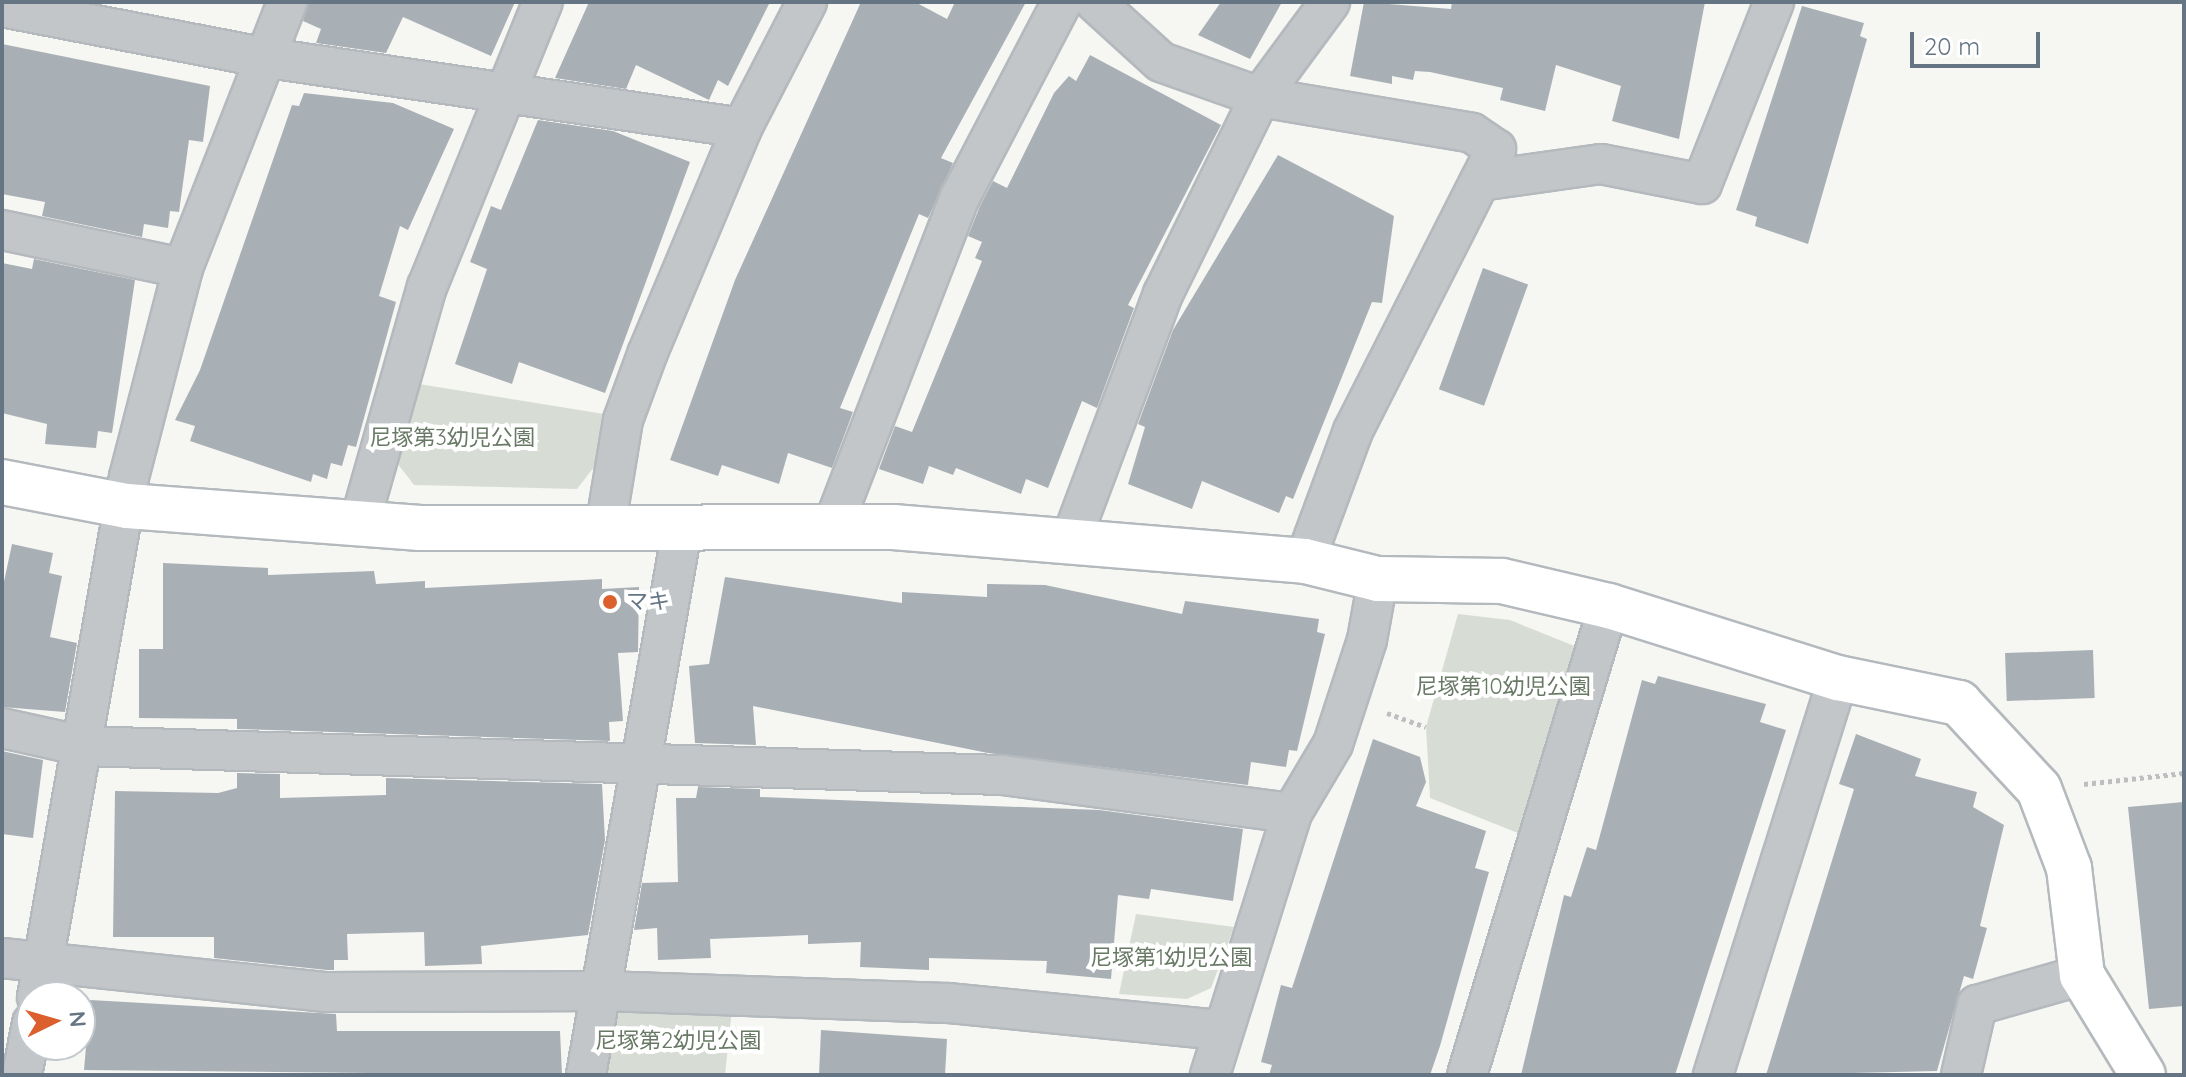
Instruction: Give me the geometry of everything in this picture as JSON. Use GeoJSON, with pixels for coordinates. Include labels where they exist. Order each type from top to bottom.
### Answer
{"type":"FeatureCollection","features":[{"type":"Feature","properties":{"kind":"street"},"geometry":{"type":"LineString","coordinates":[[40,981],[127,506],[183,268],[262,57],[287,2]]}},
{"type":"Feature","properties":{"kind":"street"},"geometry":{"type":"LineString","coordinates":[[359,525],[427,287],[500,95],[543,2]]}},
{"type":"Feature","properties":{"kind":"street"},"geometry":{"type":"LineString","coordinates":[[605,529],[623,420],[742,128],[807,2]]}},
{"type":"Feature","properties":{"kind":"street"},"geometry":{"type":"LineString","coordinates":[[834,523],[960,197],[1062,2]]}},
{"type":"Feature","properties":{"kind":"street"},"geometry":{"type":"LineString","coordinates":[[1095,2],[1161,62],[1260,97],[1472,133],[1496,149],[1353,431],[1305,561]]}},
{"type":"Feature","properties":{"kind":"street"},"geometry":{"type":"LineString","coordinates":[[1071,540],[1163,294],[1260,97],[1330,2]]}},
{"type":"Feature","properties":{"kind":"street"},"geometry":{"type":"LineString","coordinates":[[1480,181],[1601,164],[1702,184],[1774,2]]}},
{"type":"Feature","properties":{"kind":"street"},"geometry":{"type":"LineString","coordinates":[[23,8],[262,57],[500,95],[742,128]]}},
{"type":"Feature","properties":{"kind":"street"},"geometry":{"type":"LineString","coordinates":[[2,230],[183,268]]}},
{"type":"Feature","properties":{"kind":"street"},"geometry":{"type":"LineString","coordinates":[[2,482],[127,506],[359,525],[682,530],[834,523],[1071,540],[1305,561],[1378,579],[1502,581],[1609,606],[1838,678],[1959,703],[2039,789],[2069,868],[2082,975],[2143,1075]]}},
{"type":"Feature","properties":{"kind":"street"},"geometry":{"type":"LineString","coordinates":[[586,1075],[682,530]]}},
{"type":"Feature","properties":{"kind":"street"},"geometry":{"type":"LineString","coordinates":[[1210,1075],[1221,1030],[1292,813],[1333,744],[1367,640],[1378,579]]}},
{"type":"Feature","properties":{"kind":"street"},"geometry":{"type":"LineString","coordinates":[[1467,1075],[1609,606]]}},
{"type":"Feature","properties":{"kind":"street"},"geometry":{"type":"LineString","coordinates":[[1713,1075],[1838,678]]}},
{"type":"Feature","properties":{"kind":"street"},"geometry":{"type":"LineString","coordinates":[[2,728],[83,746],[640,766],[1002,775],[1292,813]]}},
{"type":"Feature","properties":{"kind":"street"},"geometry":{"type":"LineString","coordinates":[[2,958],[38,981]]}},
{"type":"Feature","properties":{"kind":"street"},"geometry":{"type":"LineString","coordinates":[[1961,1075],[1977,1005],[2082,975]]}},
{"type":"Feature","properties":{"kind":"street"},"geometry":{"type":"LineString","coordinates":[[96,984],[326,992],[601,991],[949,1003],[1221,1030]]}},
{"type":"Feature","properties":{"kind":"path"},"geometry":{"type":"LineString","coordinates":[[2039,789],[2184,773]]}},
{"type":"Feature","properties":{"kind":"green space","name":"尼塚第3幼児公園"},"geometry":{"type":"Polygon","coordinates":[[[419,384],[604,414],[594,467],[577,489],[414,485],[394,459],[419,384]]]}},
{"type":"Feature","properties":{"kind":"green space","name":"尼塚第10幼児公園"},"geometry":{"type":"Polygon","coordinates":[[[1458,614],[1510,620],[1582,649],[1523,835],[1430,798],[1426,727],[1458,614]]]}},
{"type":"Feature","properties":{"kind":"green space","name":"尼塚第1幼児公園"},"geometry":{"type":"Polygon","coordinates":[[[1136,914],[1234,927],[1211,988],[1187,999],[1119,994],[1136,914]]]}},
{"type":"Feature","properties":{"kind":"green space","name":"尼塚第2幼児公園"},"geometry":{"type":"Polygon","coordinates":[[[618,1006],[732,1009],[725,1075],[607,1075],[618,1006]]]}},
{"type":"Feature","properties":{"kind":"building"},"geometry":{"type":"Polygon","coordinates":[[[308,2],[515,2],[491,56],[403,17],[386,53],[316,43],[321,29],[303,21],[308,2]]]}},
{"type":"Feature","properties":{"kind":"building"},"geometry":{"type":"Polygon","coordinates":[[[589,2],[770,2],[728,86],[718,80],[709,100],[636,65],[626,89],[555,78],[589,2]]]}},
{"type":"Feature","properties":{"kind":"building"},"geometry":{"type":"Polygon","coordinates":[[[861,2],[915,2],[947,19],[955,2],[1026,2],[941,158],[953,163],[928,218],[919,214],[840,408],[853,412],[832,468],[788,453],[779,484],[722,465],[718,476],[670,460],[735,280],[861,2]]]}},
{"type":"Feature","properties":{"kind":"building"},"geometry":{"type":"Polygon","coordinates":[[[1221,2],[1282,2],[1250,59],[1198,35],[1221,2]]]}},
{"type":"Feature","properties":{"kind":"building"},"geometry":{"type":"Polygon","coordinates":[[[1364,2],[1451,9],[1452,2],[1705,2],[1679,139],[1612,121],[1621,86],[1556,65],[1545,111],[1500,100],[1503,88],[1430,72],[1415,71],[1413,80],[1392,76],[1392,84],[1350,76],[1364,2]]]}},
{"type":"Feature","properties":{"kind":"building"},"geometry":{"type":"Polygon","coordinates":[[[1802,6],[1864,23],[1860,36],[1867,39],[1808,244],[1755,226],[1757,217],[1736,210],[1802,6]]]}},
{"type":"Feature","properties":{"kind":"building"},"geometry":{"type":"Polygon","coordinates":[[[2,44],[210,86],[203,142],[189,140],[179,212],[170,211],[168,228],[144,224],[142,237],[42,216],[45,202],[2,194],[2,44]]]}},
{"type":"Feature","properties":{"kind":"building"},"geometry":{"type":"Polygon","coordinates":[[[1090,55],[1221,125],[1128,305],[1134,308],[1097,408],[1082,401],[1048,488],[1026,479],[1021,494],[956,468],[953,475],[929,466],[923,484],[879,469],[895,426],[912,432],[982,261],[975,258],[982,242],[968,236],[980,206],[993,181],[1007,188],[1054,93],[1069,76],[1076,81],[1090,55]]]}},
{"type":"Feature","properties":{"kind":"building"},"geometry":{"type":"Polygon","coordinates":[[[304,93],[393,103],[454,129],[408,230],[400,226],[379,296],[396,302],[356,447],[348,445],[342,466],[331,463],[327,479],[313,474],[311,482],[190,441],[195,426],[175,420],[200,370],[292,105],[299,106],[304,93]]]}},
{"type":"Feature","properties":{"kind":"building"},"geometry":{"type":"Polygon","coordinates":[[[538,120],[613,131],[690,162],[605,393],[519,362],[512,384],[455,364],[487,269],[470,262],[491,206],[501,210],[538,120]]]}},
{"type":"Feature","properties":{"kind":"building"},"geometry":{"type":"Polygon","coordinates":[[[1278,155],[1394,216],[1382,303],[1372,302],[1293,499],[1286,496],[1279,513],[1202,481],[1192,509],[1128,484],[1145,427],[1138,424],[1173,330],[1278,155]]]}},
{"type":"Feature","properties":{"kind":"building"},"geometry":{"type":"Polygon","coordinates":[[[34,259],[135,280],[112,433],[98,431],[96,448],[45,444],[47,424],[2,413],[2,263],[32,269],[34,259]]]}},
{"type":"Feature","properties":{"kind":"building"},"geometry":{"type":"Polygon","coordinates":[[[1483,268],[1528,284],[1484,406],[1439,389],[1483,268]]]}},
{"type":"Feature","properties":{"kind":"building"},"geometry":{"type":"Polygon","coordinates":[[[12,544],[53,553],[49,573],[62,576],[50,637],[77,643],[65,712],[2,707],[2,591],[12,544]]]}},
{"type":"Feature","properties":{"kind":"building"},"geometry":{"type":"Polygon","coordinates":[[[163,563],[268,568],[268,575],[374,571],[376,584],[425,581],[425,588],[602,579],[602,589],[639,587],[638,652],[618,653],[623,721],[609,722],[610,741],[237,729],[237,719],[139,718],[139,649],[163,649],[163,563]]]}},
{"type":"Feature","properties":{"kind":"building"},"geometry":{"type":"Polygon","coordinates":[[[725,577],[902,603],[902,592],[987,597],[987,584],[1045,585],[1182,614],[1185,601],[1319,619],[1317,632],[1325,634],[1297,751],[1289,750],[1286,767],[1251,762],[1248,785],[988,753],[753,706],[756,745],[695,743],[689,666],[709,664],[725,577]]]}},
{"type":"Feature","properties":{"kind":"building"},"geometry":{"type":"Polygon","coordinates":[[[2093,650],[2095,698],[2007,701],[2005,653],[2093,650]]]}},
{"type":"Feature","properties":{"kind":"building"},"geometry":{"type":"Polygon","coordinates":[[[1658,676],[1766,704],[1760,722],[1786,730],[1675,1075],[1521,1075],[1564,895],[1571,897],[1587,847],[1596,850],[1642,680],[1655,684],[1658,676]]]}},
{"type":"Feature","properties":{"kind":"building"},"geometry":{"type":"Polygon","coordinates":[[[1856,734],[1921,759],[1915,776],[1977,792],[1973,807],[2004,825],[1980,926],[1987,928],[1973,979],[1964,976],[1937,1071],[1766,1075],[1854,789],[1839,784],[1856,734]]]}},
{"type":"Feature","properties":{"kind":"building"},"geometry":{"type":"Polygon","coordinates":[[[1373,739],[1420,757],[1426,782],[1416,806],[1486,831],[1475,868],[1489,872],[1440,1046],[1430,1075],[1269,1075],[1272,1065],[1261,1062],[1281,985],[1292,988],[1373,739]]]}},
{"type":"Feature","properties":{"kind":"building"},"geometry":{"type":"Polygon","coordinates":[[[2,751],[43,760],[33,838],[2,834],[2,751]]]}},
{"type":"Feature","properties":{"kind":"building"},"geometry":{"type":"Polygon","coordinates":[[[237,773],[280,774],[280,798],[386,795],[386,778],[602,784],[605,840],[588,935],[481,946],[482,964],[425,966],[424,932],[347,934],[348,960],[334,960],[334,970],[214,958],[214,937],[113,937],[115,791],[218,793],[237,788],[237,773]]]}},
{"type":"Feature","properties":{"kind":"building"},"geometry":{"type":"Polygon","coordinates":[[[698,787],[760,789],[760,797],[1099,810],[1243,829],[1233,901],[1151,889],[1149,899],[1118,895],[1111,979],[1046,973],[1047,961],[929,958],[929,970],[860,967],[861,942],[808,944],[808,935],[710,939],[711,958],[658,960],[657,928],[634,930],[642,883],[678,882],[676,798],[696,798],[698,787]]]}},
{"type":"Feature","properties":{"kind":"building"},"geometry":{"type":"Polygon","coordinates":[[[2184,802],[2184,1006],[2149,1009],[2128,807],[2184,802]]]}},
{"type":"Feature","properties":{"kind":"building"},"geometry":{"type":"Polygon","coordinates":[[[96,1000],[336,1014],[337,1031],[560,1031],[562,1075],[84,1070],[85,1061],[96,1061],[96,1000]]]}},
{"type":"Feature","properties":{"kind":"building"},"geometry":{"type":"Polygon","coordinates":[[[821,1030],[947,1039],[945,1075],[819,1075],[821,1030]]]}},
{"type":"Feature","properties":{"kind":"place","name":"マキ"},"geometry":{"type":"Point","coordinates":[610,602]}}]}
